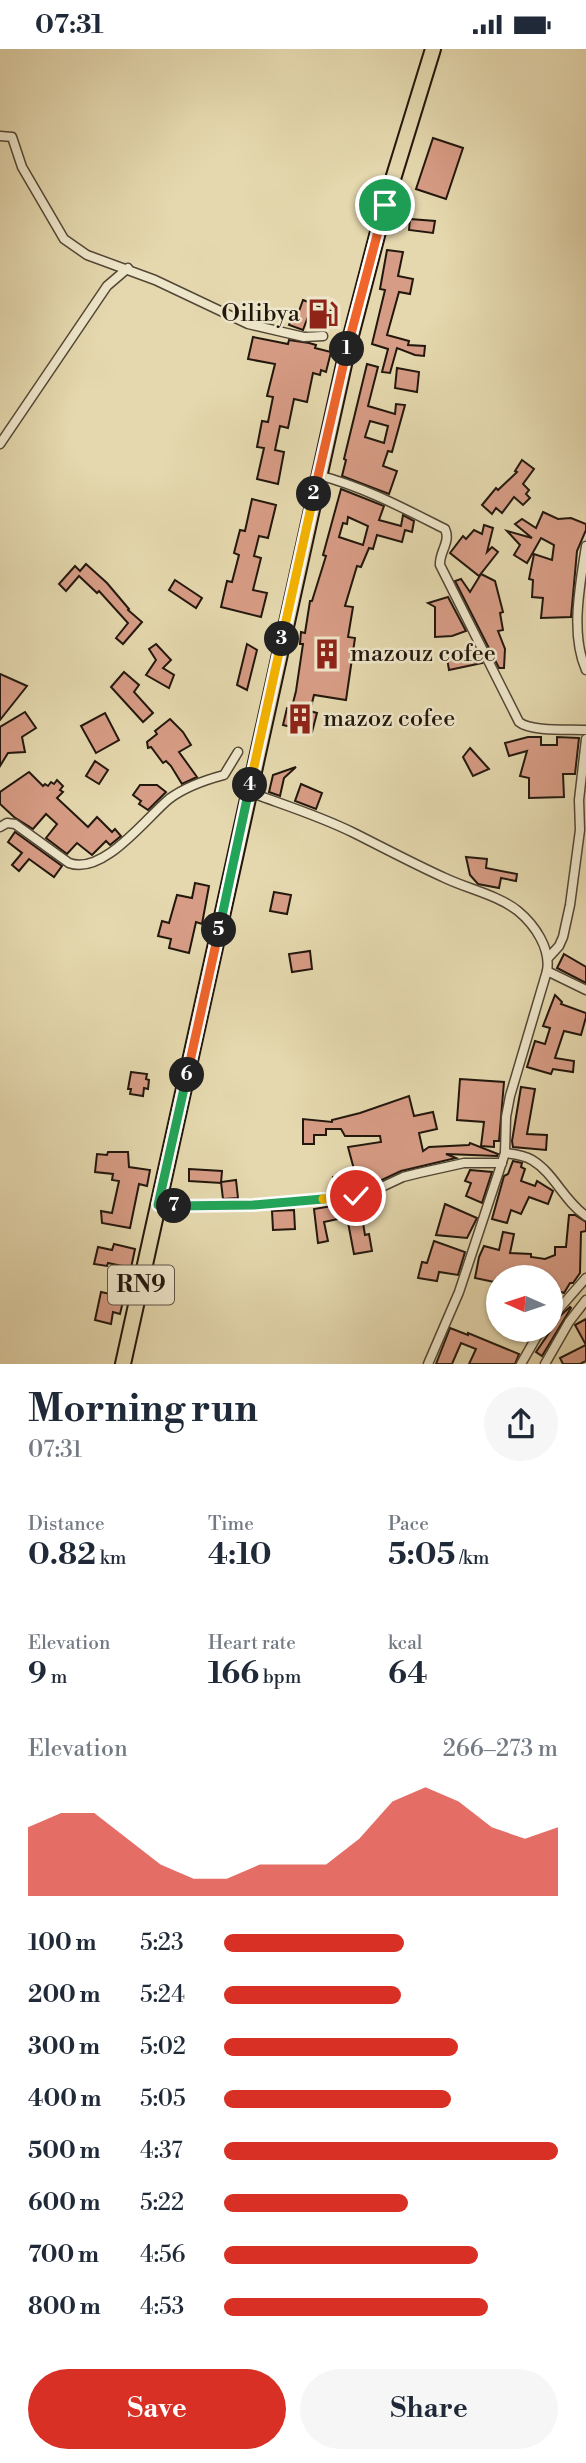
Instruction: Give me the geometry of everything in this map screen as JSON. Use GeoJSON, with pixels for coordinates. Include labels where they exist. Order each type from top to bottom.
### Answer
{"type":"FeatureCollection","features":[{"type":"Feature","properties":{"kind":"main road","name":"RN9"},"geometry":{"type":"LineString","coordinates":[[123,1364],[318,475],[359,301],[385,205],[433,49]]}},
{"type":"Feature","properties":{"kind":"street"},"geometry":{"type":"LineString","coordinates":[[0,136],[12,137],[22,167],[64,239],[87,255],[128,268],[248,324],[304,337],[323,336]]}},
{"type":"Feature","properties":{"kind":"street"},"geometry":{"type":"LineString","coordinates":[[0,444],[107,286],[128,268]]}},
{"type":"Feature","properties":{"kind":"street"},"geometry":{"type":"LineString","coordinates":[[318,475],[365,489],[445,529],[447,536],[440,565],[520,722],[534,728],[586,730]]}},
{"type":"Feature","properties":{"kind":"street"},"geometry":{"type":"LineString","coordinates":[[586,546],[581,582],[578,649],[586,670]]}},
{"type":"Feature","properties":{"kind":"street"},"geometry":{"type":"LineString","coordinates":[[548,958],[563,937],[570,905],[580,830],[579,800],[586,739]]}},
{"type":"Feature","properties":{"kind":"street"},"geometry":{"type":"LineString","coordinates":[[0,828],[7,823],[15,824],[69,863],[84,865],[113,852],[170,798],[204,781],[224,775],[238,752]]}},
{"type":"Feature","properties":{"kind":"street"},"geometry":{"type":"LineString","coordinates":[[249,792],[353,833],[499,901],[517,911],[531,925],[545,948],[548,958],[547,971],[510,1096],[506,1117],[505,1153],[459,1292],[428,1364]]}},
{"type":"Feature","properties":{"kind":"street"},"geometry":{"type":"LineString","coordinates":[[547,971],[586,990]]}},
{"type":"Feature","properties":{"kind":"street"},"geometry":{"type":"LineString","coordinates":[[505,1153],[524,1156],[539,1165],[569,1202],[586,1216]]}},
{"type":"Feature","properties":{"kind":"street"},"geometry":{"type":"LineString","coordinates":[[158,1205],[232,1206],[337,1199],[371,1192],[403,1177],[464,1163],[502,1163]]}},
{"type":"Feature","properties":{"kind":"street"},"geometry":{"type":"LineString","coordinates":[[564,1303],[586,1278]]}},
{"type":"Feature","properties":{"kind":"street"},"geometry":{"type":"LineString","coordinates":[[545,1364],[569,1322],[586,1300]]}},
{"type":"Feature","properties":{"kind":"street"},"geometry":{"type":"LineString","coordinates":[[522,1364],[534,1342]]}},
{"type":"Feature","properties":{"kind":"building"},"geometry":{"type":"Polygon","coordinates":[[[433,138],[463,148],[446,199],[416,189],[433,138]]]}},
{"type":"Feature","properties":{"kind":"building"},"geometry":{"type":"Polygon","coordinates":[[[410,219],[435,221],[433,233],[409,230],[410,219]]]}},
{"type":"Feature","properties":{"kind":"building"},"geometry":{"type":"Polygon","coordinates":[[[387,250],[403,252],[398,276],[413,279],[410,294],[399,292],[387,335],[409,341],[408,345],[425,346],[424,356],[397,348],[390,373],[382,372],[388,349],[372,344],[385,290],[380,289],[387,250]]]}},
{"type":"Feature","properties":{"kind":"building"},"geometry":{"type":"Polygon","coordinates":[[[303,300],[331,311],[327,321],[309,314],[303,330],[289,325],[295,309],[299,311],[303,300]]]}},
{"type":"Feature","properties":{"kind":"building"},"geometry":{"type":"Polygon","coordinates":[[[253,337],[288,344],[289,340],[309,343],[316,345],[315,348],[331,352],[326,372],[321,370],[320,375],[313,373],[307,402],[294,399],[288,428],[280,426],[275,450],[284,452],[278,484],[257,479],[264,448],[257,447],[262,421],[268,422],[273,397],[267,396],[275,364],[248,359],[253,337]]]}},
{"type":"Feature","properties":{"kind":"building"},"geometry":{"type":"Polygon","coordinates":[[[367,364],[378,367],[368,406],[395,414],[396,404],[405,405],[392,452],[388,451],[383,466],[397,471],[389,494],[342,476],[346,460],[344,459],[367,364]],[[370,421],[365,437],[384,443],[388,426],[370,421]]]}},
{"type":"Feature","properties":{"kind":"building"},"geometry":{"type":"Polygon","coordinates":[[[397,368],[419,372],[417,392],[395,388],[397,368]]]}},
{"type":"Feature","properties":{"kind":"building"},"geometry":{"type":"Polygon","coordinates":[[[522,460],[534,469],[523,484],[529,490],[526,494],[530,498],[523,505],[514,497],[502,513],[496,508],[492,514],[482,505],[496,488],[498,490],[517,472],[515,471],[522,460]]]}},
{"type":"Feature","properties":{"kind":"building"},"geometry":{"type":"Polygon","coordinates":[[[341,489],[384,506],[379,520],[401,526],[403,515],[414,521],[412,532],[405,530],[402,542],[377,535],[373,549],[369,548],[361,567],[357,566],[345,606],[353,607],[348,637],[355,638],[346,700],[314,695],[310,711],[317,713],[312,732],[283,725],[287,708],[292,707],[296,691],[303,644],[300,644],[301,632],[305,633],[310,601],[326,556],[323,555],[341,489]],[[348,517],[339,537],[363,545],[368,526],[348,517]]]}},
{"type":"Feature","properties":{"kind":"building"},"geometry":{"type":"Polygon","coordinates":[[[252,499],[276,505],[268,538],[259,536],[254,556],[261,558],[253,590],[267,593],[261,617],[221,607],[227,581],[232,582],[239,555],[234,553],[240,530],[245,531],[252,499]]]}},
{"type":"Feature","properties":{"kind":"building"},"geometry":{"type":"Polygon","coordinates":[[[543,512],[558,519],[571,518],[586,524],[577,551],[571,617],[541,618],[543,598],[532,597],[533,580],[529,579],[534,554],[552,560],[554,545],[541,538],[527,563],[514,555],[520,545],[507,531],[532,538],[515,524],[522,519],[536,528],[543,512]]]}},
{"type":"Feature","properties":{"kind":"building"},"geometry":{"type":"Polygon","coordinates":[[[484,525],[493,528],[487,552],[492,547],[498,552],[479,576],[450,553],[463,536],[466,539],[474,530],[482,534],[484,525]]]}},
{"type":"Feature","properties":{"kind":"building"},"geometry":{"type":"Polygon","coordinates":[[[86,564],[142,622],[123,644],[116,638],[128,623],[99,591],[97,593],[79,576],[66,591],[59,584],[75,566],[80,571],[86,564]]]}},
{"type":"Feature","properties":{"kind":"building"},"geometry":{"type":"Polygon","coordinates":[[[481,574],[495,581],[503,612],[500,613],[503,630],[498,631],[505,649],[504,668],[499,668],[455,581],[461,579],[470,592],[481,574]]]}},
{"type":"Feature","properties":{"kind":"building"},"geometry":{"type":"Polygon","coordinates":[[[175,580],[202,598],[196,608],[169,590],[175,580]]]}},
{"type":"Feature","properties":{"kind":"building"},"geometry":{"type":"Polygon","coordinates":[[[448,597],[466,631],[452,636],[435,637],[435,607],[428,603],[448,597]]]}},
{"type":"Feature","properties":{"kind":"building"},"geometry":{"type":"Polygon","coordinates":[[[156,644],[171,660],[163,668],[174,675],[169,688],[146,675],[156,660],[149,649],[156,644]]]}},
{"type":"Feature","properties":{"kind":"building"},"geometry":{"type":"Polygon","coordinates":[[[247,644],[257,650],[247,690],[237,685],[247,644]]]}},
{"type":"Feature","properties":{"kind":"building"},"geometry":{"type":"Polygon","coordinates":[[[477,653],[482,663],[449,670],[447,658],[477,653]]]}},
{"type":"Feature","properties":{"kind":"building"},"geometry":{"type":"Polygon","coordinates":[[[124,672],[139,685],[134,692],[153,713],[143,722],[111,687],[124,672]]]}},
{"type":"Feature","properties":{"kind":"building"},"geometry":{"type":"Polygon","coordinates":[[[0,674],[27,686],[0,720],[0,674]]]}},
{"type":"Feature","properties":{"kind":"building"},"geometry":{"type":"Polygon","coordinates":[[[25,712],[36,728],[22,737],[25,752],[8,753],[0,766],[0,727],[25,712]]]}},
{"type":"Feature","properties":{"kind":"building"},"geometry":{"type":"Polygon","coordinates":[[[105,713],[119,740],[96,753],[81,726],[105,713]]]}},
{"type":"Feature","properties":{"kind":"building"},"geometry":{"type":"Polygon","coordinates":[[[170,719],[191,745],[179,752],[197,777],[182,784],[171,766],[166,761],[163,763],[151,747],[148,748],[147,742],[157,734],[155,731],[170,719]]]}},
{"type":"Feature","properties":{"kind":"building"},"geometry":{"type":"Polygon","coordinates":[[[528,737],[541,737],[541,745],[557,745],[557,737],[579,738],[575,774],[563,774],[564,797],[529,798],[529,778],[520,776],[527,751],[509,756],[505,743],[528,737]]]}},
{"type":"Feature","properties":{"kind":"building"},"geometry":{"type":"Polygon","coordinates":[[[470,748],[489,769],[473,776],[463,757],[470,748]]]}},
{"type":"Feature","properties":{"kind":"building"},"geometry":{"type":"Polygon","coordinates":[[[95,761],[108,770],[99,784],[86,776],[95,761]]]}},
{"type":"Feature","properties":{"kind":"building"},"geometry":{"type":"Polygon","coordinates":[[[296,767],[284,778],[280,796],[269,792],[273,775],[296,767]]]}},
{"type":"Feature","properties":{"kind":"building"},"geometry":{"type":"Polygon","coordinates":[[[29,772],[43,786],[48,786],[51,782],[54,784],[57,780],[63,786],[60,790],[63,792],[57,798],[88,827],[97,817],[112,832],[115,829],[121,836],[110,845],[106,841],[92,855],[77,843],[67,854],[46,838],[57,824],[46,814],[33,829],[0,804],[0,792],[29,772]]]}},
{"type":"Feature","properties":{"kind":"building"},"geometry":{"type":"Polygon","coordinates":[[[301,784],[322,793],[316,809],[295,801],[301,784]]]}},
{"type":"Feature","properties":{"kind":"building"},"geometry":{"type":"Polygon","coordinates":[[[140,785],[157,785],[166,792],[148,810],[139,804],[141,801],[133,795],[140,785]]]}},
{"type":"Feature","properties":{"kind":"building"},"geometry":{"type":"Polygon","coordinates":[[[15,832],[62,866],[54,877],[29,859],[19,871],[12,865],[22,853],[8,842],[15,832]]]}},
{"type":"Feature","properties":{"kind":"building"},"geometry":{"type":"Polygon","coordinates":[[[466,857],[487,859],[486,868],[517,874],[516,881],[501,878],[499,888],[478,884],[470,875],[466,857]]]}},
{"type":"Feature","properties":{"kind":"building"},"geometry":{"type":"Polygon","coordinates":[[[195,883],[209,886],[202,924],[196,922],[189,953],[169,948],[171,939],[158,936],[162,921],[169,923],[177,895],[192,898],[195,883]]]}},
{"type":"Feature","properties":{"kind":"building"},"geometry":{"type":"Polygon","coordinates":[[[274,892],[291,895],[287,914],[270,911],[274,892]]]}},
{"type":"Feature","properties":{"kind":"building"},"geometry":{"type":"Polygon","coordinates":[[[310,951],[312,969],[292,972],[289,954],[310,951]]]}},
{"type":"Feature","properties":{"kind":"building"},"geometry":{"type":"Polygon","coordinates":[[[564,954],[586,967],[586,983],[557,968],[564,954]]]}},
{"type":"Feature","properties":{"kind":"building"},"geometry":{"type":"Polygon","coordinates":[[[555,995],[561,1004],[586,1013],[586,1017],[581,1035],[564,1031],[555,1058],[574,1061],[573,1072],[553,1069],[551,1074],[527,1067],[535,1041],[545,1044],[550,1028],[543,1026],[555,995]]]}},
{"type":"Feature","properties":{"kind":"building"},"geometry":{"type":"Polygon","coordinates":[[[131,1072],[147,1074],[148,1089],[144,1088],[143,1096],[130,1094],[131,1089],[128,1089],[131,1072]]]}},
{"type":"Feature","properties":{"kind":"building"},"geometry":{"type":"Polygon","coordinates":[[[460,1079],[504,1082],[499,1141],[494,1141],[494,1147],[481,1146],[484,1122],[457,1120],[460,1079]]]}},
{"type":"Feature","properties":{"kind":"building"},"geometry":{"type":"Polygon","coordinates":[[[521,1087],[535,1089],[527,1134],[547,1135],[546,1150],[513,1147],[521,1087]]]}},
{"type":"Feature","properties":{"kind":"building"},"geometry":{"type":"Polygon","coordinates":[[[409,1096],[414,1116],[433,1112],[437,1129],[419,1133],[423,1151],[429,1147],[470,1143],[498,1154],[497,1156],[446,1154],[456,1158],[401,1171],[369,1186],[336,1193],[333,1177],[355,1173],[348,1147],[381,1142],[380,1136],[345,1136],[341,1129],[326,1129],[326,1135],[314,1135],[314,1144],[303,1144],[303,1119],[332,1122],[409,1096]]]}},
{"type":"Feature","properties":{"kind":"building"},"geometry":{"type":"Polygon","coordinates":[[[108,1152],[128,1152],[129,1167],[150,1170],[147,1186],[139,1184],[130,1228],[102,1223],[101,1211],[112,1213],[119,1181],[112,1180],[113,1174],[95,1172],[97,1154],[107,1155],[108,1152]]]}},
{"type":"Feature","properties":{"kind":"building"},"geometry":{"type":"Polygon","coordinates":[[[513,1161],[522,1163],[521,1167],[525,1169],[521,1181],[535,1186],[537,1181],[553,1191],[548,1204],[529,1197],[521,1214],[511,1210],[507,1223],[492,1219],[504,1176],[508,1174],[513,1161]]]}},
{"type":"Feature","properties":{"kind":"building"},"geometry":{"type":"Polygon","coordinates":[[[189,1169],[222,1171],[221,1183],[189,1181],[189,1169]]]}},
{"type":"Feature","properties":{"kind":"building"},"geometry":{"type":"Polygon","coordinates":[[[470,1170],[492,1172],[482,1203],[466,1196],[471,1183],[465,1181],[470,1170]]]}},
{"type":"Feature","properties":{"kind":"building"},"geometry":{"type":"Polygon","coordinates":[[[236,1180],[238,1198],[223,1199],[221,1182],[236,1180]]]}},
{"type":"Feature","properties":{"kind":"building"},"geometry":{"type":"Polygon","coordinates":[[[356,1202],[358,1216],[362,1217],[365,1235],[369,1234],[372,1251],[354,1254],[347,1217],[324,1222],[328,1241],[318,1243],[314,1209],[356,1202]]]}},
{"type":"Feature","properties":{"kind":"building"},"geometry":{"type":"Polygon","coordinates":[[[445,1204],[477,1218],[467,1238],[436,1235],[445,1204]]]}},
{"type":"Feature","properties":{"kind":"building"},"geometry":{"type":"Polygon","coordinates":[[[294,1210],[295,1229],[273,1230],[272,1211],[294,1210]]]}},
{"type":"Feature","properties":{"kind":"building"},"geometry":{"type":"Polygon","coordinates":[[[569,1215],[575,1215],[586,1222],[586,1231],[581,1232],[580,1273],[564,1293],[564,1265],[486,1265],[486,1280],[475,1278],[484,1246],[499,1250],[503,1232],[514,1234],[510,1253],[531,1254],[531,1257],[545,1259],[555,1255],[555,1247],[566,1247],[569,1215]]]}},
{"type":"Feature","properties":{"kind":"building"},"geometry":{"type":"Polygon","coordinates":[[[434,1241],[465,1252],[458,1275],[439,1272],[437,1281],[418,1278],[422,1262],[427,1263],[434,1241]]]}},
{"type":"Feature","properties":{"kind":"building"},"geometry":{"type":"Polygon","coordinates":[[[114,1244],[135,1249],[131,1268],[108,1263],[107,1266],[94,1264],[98,1247],[112,1250],[114,1244]]]}},
{"type":"Feature","properties":{"kind":"building"},"geometry":{"type":"Polygon","coordinates":[[[101,1292],[124,1297],[120,1314],[113,1312],[111,1324],[95,1320],[101,1292]]]}},
{"type":"Feature","properties":{"kind":"building"},"geometry":{"type":"Polygon","coordinates":[[[570,1307],[571,1308],[564,1320],[564,1312],[570,1307]]]}},
{"type":"Feature","properties":{"kind":"building"},"geometry":{"type":"Polygon","coordinates":[[[586,1319],[586,1345],[575,1325],[586,1319]]]}},
{"type":"Feature","properties":{"kind":"building"},"geometry":{"type":"Polygon","coordinates":[[[450,1328],[519,1354],[515,1364],[469,1364],[476,1349],[461,1343],[452,1364],[436,1364],[450,1328]]]}},
{"type":"Feature","properties":{"kind":"building"},"geometry":{"type":"Polygon","coordinates":[[[543,1342],[550,1342],[542,1356],[536,1352],[543,1342]]]}},
{"type":"Feature","properties":{"kind":"building"},"geometry":{"type":"Polygon","coordinates":[[[586,1345],[586,1361],[580,1364],[563,1364],[560,1358],[586,1345]]]}},
{"type":"Feature","properties":{"kind":"place","name":"Oilibya"},"geometry":{"type":"Point","coordinates":[323,314]}},
{"type":"Feature","properties":{"kind":"place","name":"mazouz cofee"},"geometry":{"type":"Point","coordinates":[327,654]}},
{"type":"Feature","properties":{"kind":"place","name":"mazoz cofee"},"geometry":{"type":"Point","coordinates":[300,719]}},
{"type":"Feature","properties":{"kind":"route"},"geometry":{"type":"LineString","coordinates":[[356,1196],[253,1205],[158,1205],[318,475],[359,301],[385,205]]}}]}
